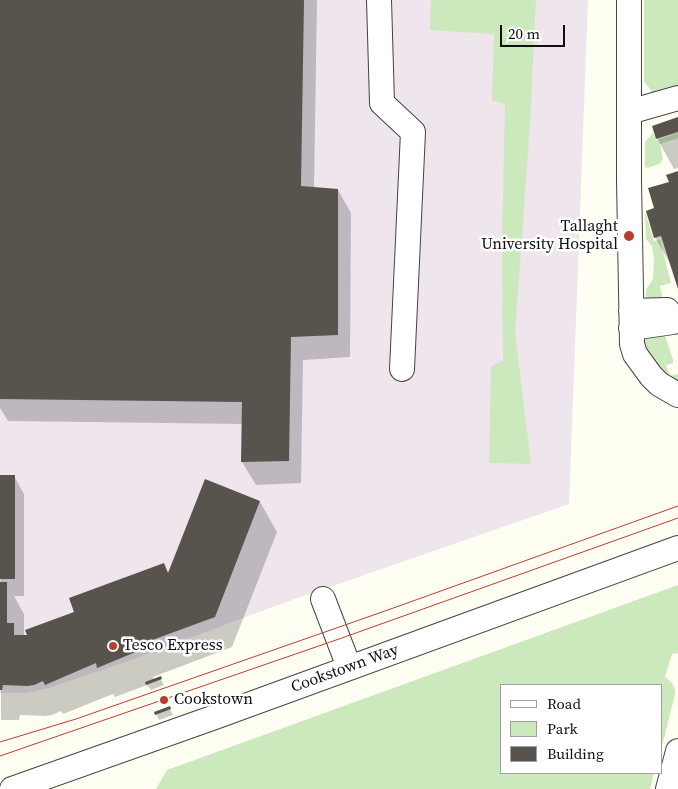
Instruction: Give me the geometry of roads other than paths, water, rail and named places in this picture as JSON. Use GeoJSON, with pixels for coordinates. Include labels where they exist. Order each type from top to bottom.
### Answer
{"type":"FeatureCollection","features":[{"type":"Feature","properties":{"kind":"street"},"geometry":{"type":"LineString","coordinates":[[380,0],[382,103],[413,132],[402,369]]}},
{"type":"Feature","properties":{"kind":"street"},"geometry":{"type":"LineString","coordinates":[[629,0],[632,344],[635,354],[655,380],[678,395]]}},
{"type":"Feature","properties":{"kind":"street"},"geometry":{"type":"LineString","coordinates":[[629,112],[678,98]]}},
{"type":"Feature","properties":{"kind":"street","name":"Cookstown Way"},"geometry":{"type":"LineString","coordinates":[[12,789],[678,548]]}},
{"type":"Feature","properties":{"kind":"street"},"geometry":{"type":"LineString","coordinates":[[323,599],[350,667]]}},
{"type":"Feature","properties":{"kind":"street"},"geometry":{"type":"LineString","coordinates":[[668,789],[678,751]]}},
{"type":"Feature","properties":{"kind":"tram line"},"geometry":{"type":"LineString","coordinates":[[0,742],[76,719],[678,506]]}},
{"type":"Feature","properties":{"kind":"tram line"},"geometry":{"type":"LineString","coordinates":[[0,756],[339,639],[678,518]]}},
{"type":"Feature","properties":{"kind":"place","name":"Tallaght University Hospital"},"geometry":{"type":"Point","coordinates":[629,236]}},
{"type":"Feature","properties":{"kind":"place","name":"Tesco Express"},"geometry":{"type":"Point","coordinates":[113,646]}},
{"type":"Feature","properties":{"kind":"place","name":"Cookstown"},"geometry":{"type":"Point","coordinates":[164,700]}}]}
